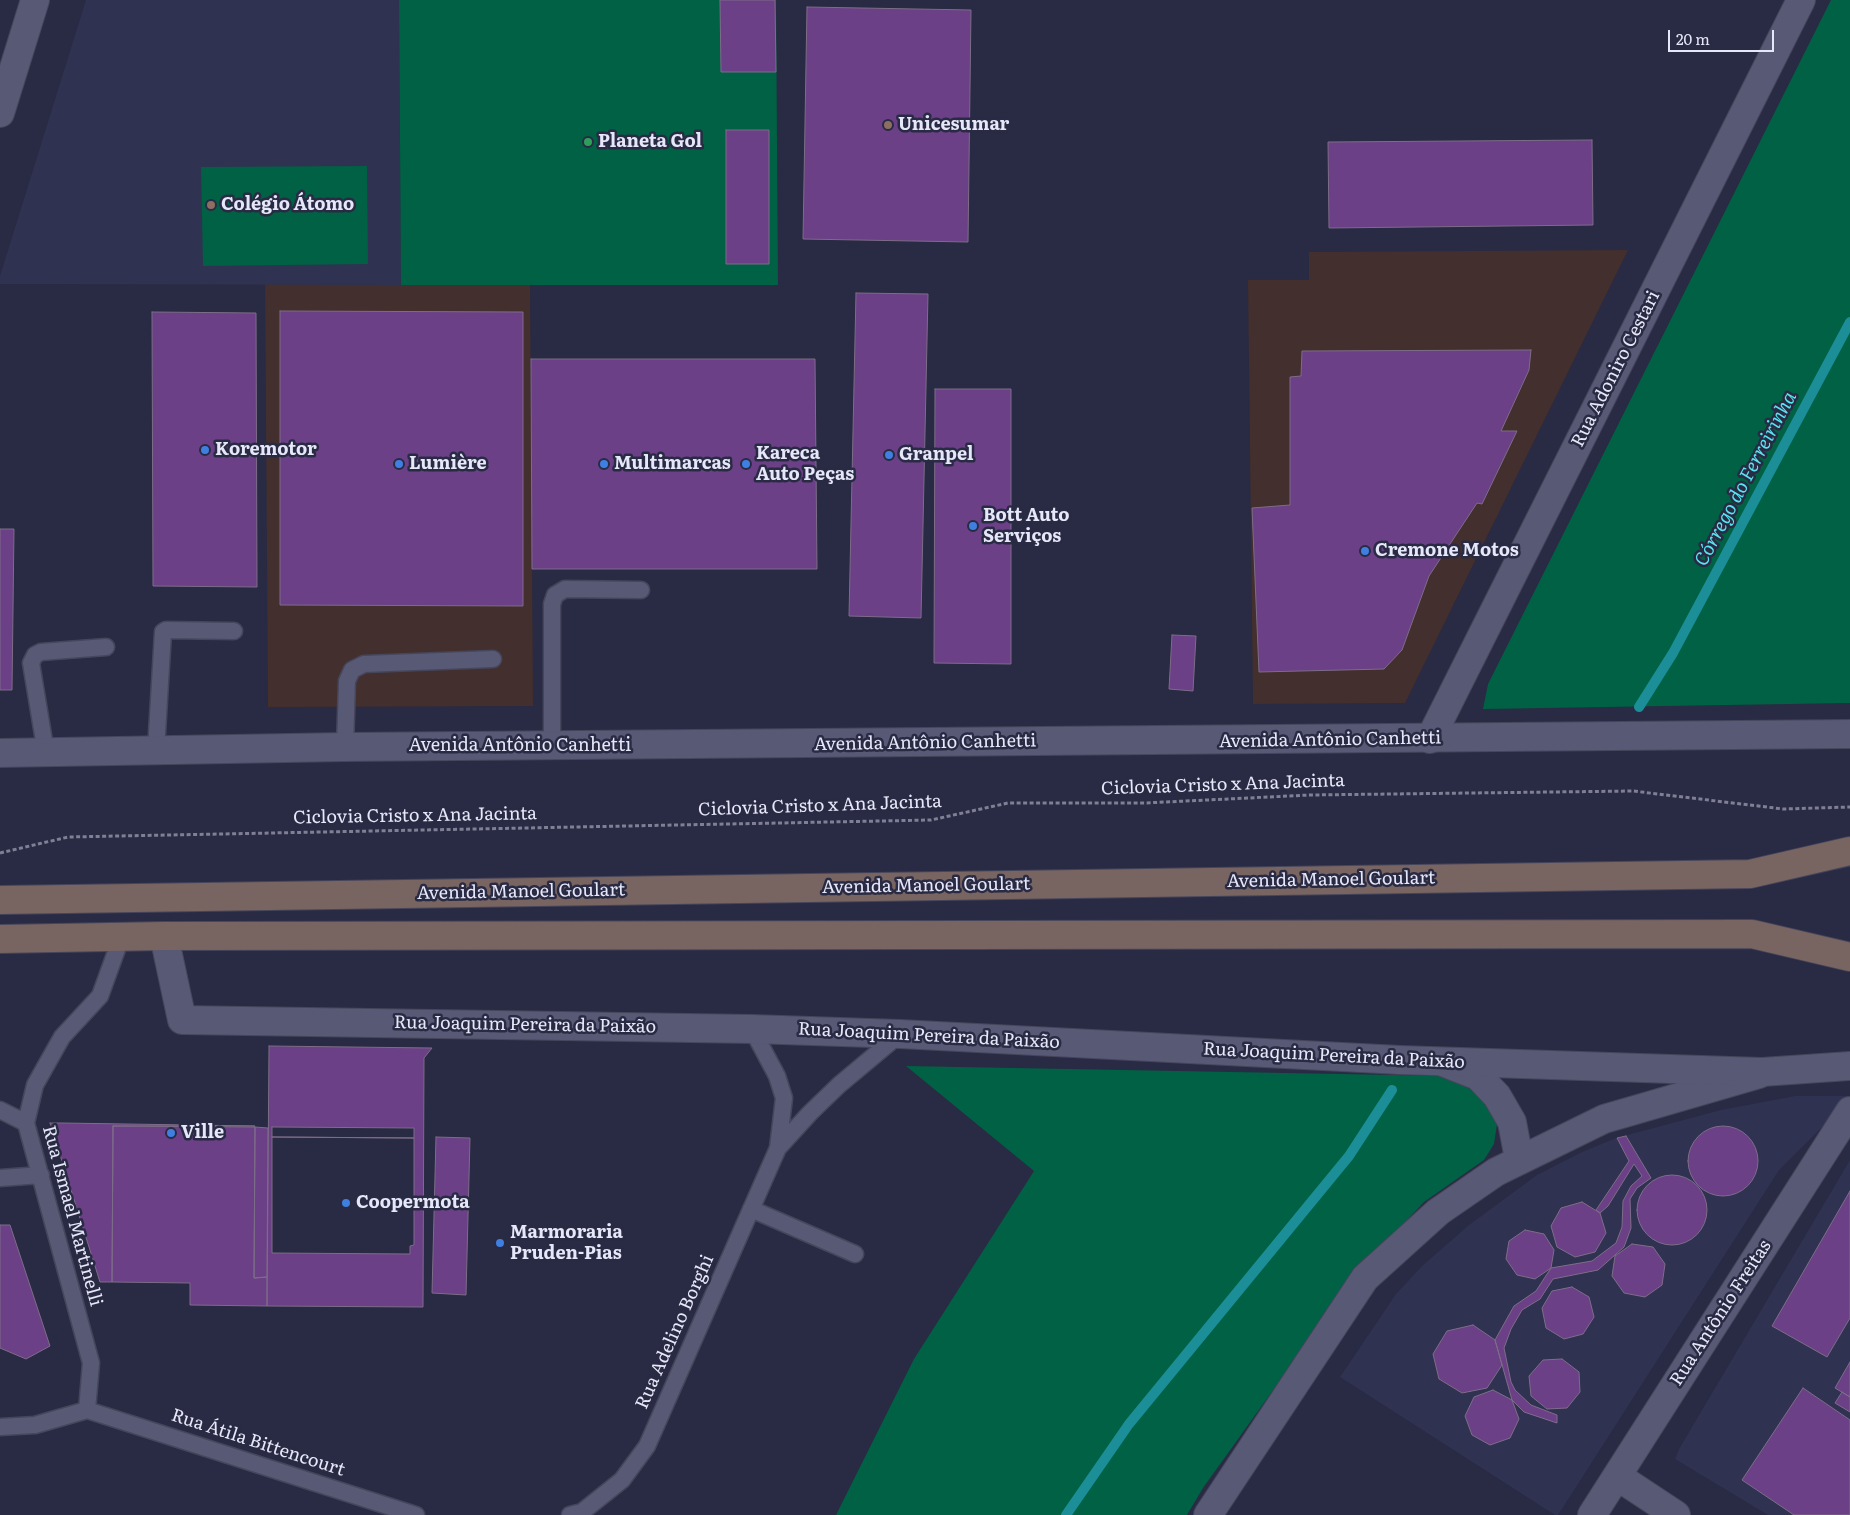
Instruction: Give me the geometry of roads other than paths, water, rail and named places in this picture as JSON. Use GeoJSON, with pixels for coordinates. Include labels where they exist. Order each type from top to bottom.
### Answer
{"type":"FeatureCollection","features":[{"type":"Feature","properties":{"kind":"main road","name":"Avenida Manoel Goulart"},"geometry":{"type":"LineString","coordinates":[[0,900],[1750,874],[1850,851]]}},
{"type":"Feature","properties":{"kind":"main road"},"geometry":{"type":"LineString","coordinates":[[0,939],[164,936],[1752,934],[1850,957]]}},
{"type":"Feature","properties":{"kind":"street"},"geometry":{"type":"LineString","coordinates":[[0,113],[35,0]]}},
{"type":"Feature","properties":{"kind":"street","name":"Rua Adoniro Cestari"},"geometry":{"type":"LineString","coordinates":[[1430,739],[1801,0]]}},
{"type":"Feature","properties":{"kind":"street","name":"Avenida Antônio Canhetti"},"geometry":{"type":"LineString","coordinates":[[0,754],[345,747],[552,747],[1850,734]]}},
{"type":"Feature","properties":{"kind":"street","name":"Rua Joaquim Pereira da Paixão"},"geometry":{"type":"LineString","coordinates":[[164,936],[182,1020],[752,1028],[1440,1061],[1762,1072],[1850,1066]]}},
{"type":"Feature","properties":{"kind":"street"},"geometry":{"type":"LineString","coordinates":[[1440,1061],[1478,1076],[1497,1096],[1512,1122],[1519,1159]]}},
{"type":"Feature","properties":{"kind":"street","name":"Rua Joaquim Pereira da Paixão"},"geometry":{"type":"LineString","coordinates":[[1208,1515],[1365,1278],[1438,1212],[1496,1172],[1519,1159],[1604,1119],[1762,1072]]}},
{"type":"Feature","properties":{"kind":"street","name":"Rua Antônio Freitas"},"geometry":{"type":"LineString","coordinates":[[1592,1515],[1850,1111]]}},
{"type":"Feature","properties":{"kind":"street"},"geometry":{"type":"LineString","coordinates":[[1617,1476],[1676,1515]]}},
{"type":"Feature","properties":{"kind":"lane"},"geometry":{"type":"LineString","coordinates":[[552,747],[552,604],[555,595],[565,589],[641,590]]}},
{"type":"Feature","properties":{"kind":"lane"},"geometry":{"type":"LineString","coordinates":[[156,750],[163,632],[166,630],[234,631]]}},
{"type":"Feature","properties":{"kind":"lane"},"geometry":{"type":"LineString","coordinates":[[46,753],[31,664],[35,655],[41,652],[106,647]]}},
{"type":"Feature","properties":{"kind":"lane"},"geometry":{"type":"LineString","coordinates":[[345,747],[347,681],[352,670],[364,664],[493,659]]}},
{"type":"Feature","properties":{"kind":"lane","name":"Rua Ismael Martinelli"},"geometry":{"type":"LineString","coordinates":[[88,1410],[91,1363],[26,1123],[35,1085],[62,1037],[100,996],[121,938]]}},
{"type":"Feature","properties":{"kind":"lane"},"geometry":{"type":"LineString","coordinates":[[752,1028],[778,1076],[784,1098],[778,1148]]}},
{"type":"Feature","properties":{"kind":"lane"},"geometry":{"type":"LineString","coordinates":[[778,1148],[810,1113],[900,1034]]}},
{"type":"Feature","properties":{"kind":"lane"},"geometry":{"type":"LineString","coordinates":[[0,1110],[26,1123]]}},
{"type":"Feature","properties":{"kind":"lane","name":"Rua Adelino Borghi"},"geometry":{"type":"LineString","coordinates":[[576,1514],[622,1480],[647,1446],[778,1148]]}},
{"type":"Feature","properties":{"kind":"lane"},"geometry":{"type":"LineString","coordinates":[[0,1178],[41,1175]]}},
{"type":"Feature","properties":{"kind":"lane"},"geometry":{"type":"LineString","coordinates":[[751,1209],[855,1254]]}},
{"type":"Feature","properties":{"kind":"lane"},"geometry":{"type":"LineString","coordinates":[[0,1427],[34,1425],[88,1410]]}},
{"type":"Feature","properties":{"kind":"lane","name":"Rua Átila Bittencourt"},"geometry":{"type":"LineString","coordinates":[[88,1410],[416,1515]]}},
{"type":"Feature","properties":{"kind":"waterway","name":"Córrego do Ferreirinha"},"geometry":{"type":"LineString","coordinates":[[1639,707],[1673,653],[1850,322]]}},
{"type":"Feature","properties":{"kind":"waterway"},"geometry":{"type":"LineString","coordinates":[[1066,1515],[1129,1424],[1349,1156],[1392,1090]]}},
{"type":"Feature","properties":{"kind":"place","name":"Unicesumar"},"geometry":{"type":"Point","coordinates":[888,125]}},
{"type":"Feature","properties":{"kind":"place","name":"Planeta Gol"},"geometry":{"type":"Point","coordinates":[588,142]}},
{"type":"Feature","properties":{"kind":"place","name":"Colégio Átomo"},"geometry":{"type":"Point","coordinates":[211,205]}},
{"type":"Feature","properties":{"kind":"place","name":"Koremotor"},"geometry":{"type":"Point","coordinates":[205,450]}},
{"type":"Feature","properties":{"kind":"place","name":"Granpel"},"geometry":{"type":"Point","coordinates":[889,455]}},
{"type":"Feature","properties":{"kind":"place","name":"Lumière"},"geometry":{"type":"Point","coordinates":[399,464]}},
{"type":"Feature","properties":{"kind":"place","name":"Multimarcas"},"geometry":{"type":"Point","coordinates":[604,464]}},
{"type":"Feature","properties":{"kind":"place","name":"Kareca Auto Peças"},"geometry":{"type":"Point","coordinates":[746,464]}},
{"type":"Feature","properties":{"kind":"place","name":"Bott Auto Serviços"},"geometry":{"type":"Point","coordinates":[973,526]}},
{"type":"Feature","properties":{"kind":"place","name":"Cremone Motos"},"geometry":{"type":"Point","coordinates":[1365,551]}},
{"type":"Feature","properties":{"kind":"place","name":"Ville"},"geometry":{"type":"Point","coordinates":[171,1133]}},
{"type":"Feature","properties":{"kind":"place","name":"Coopermota"},"geometry":{"type":"Point","coordinates":[346,1203]}},
{"type":"Feature","properties":{"kind":"place","name":"Marmoraria Pruden-Pias"},"geometry":{"type":"Point","coordinates":[500,1243]}}]}
